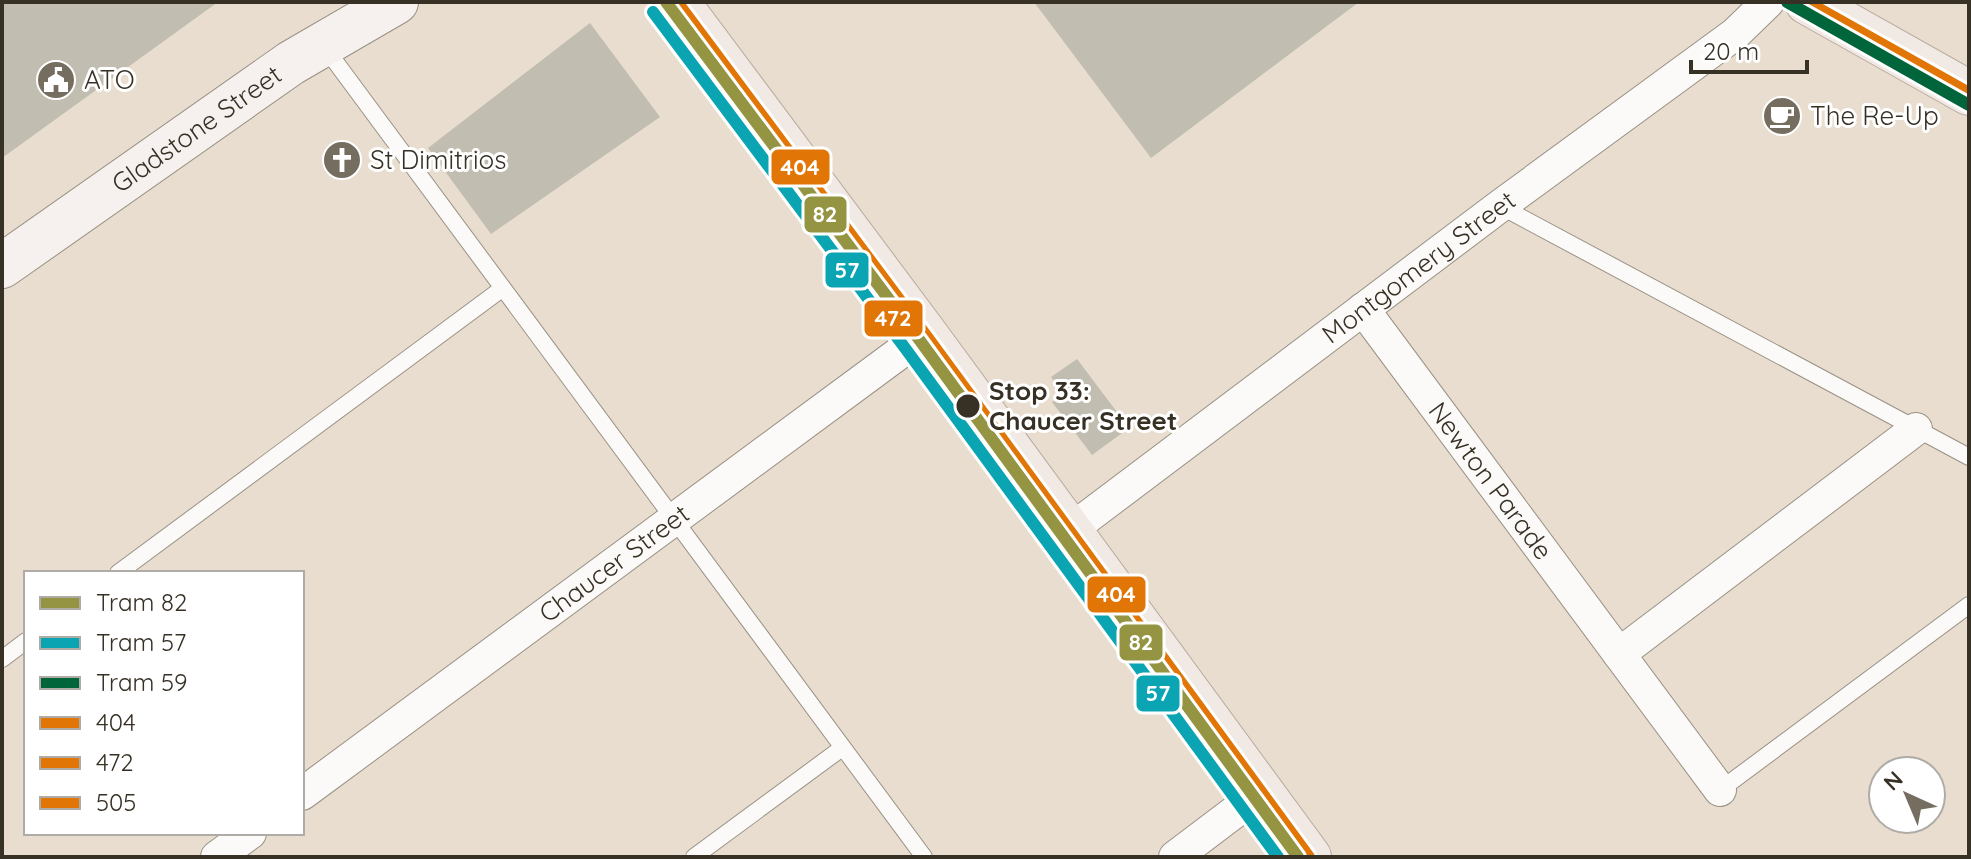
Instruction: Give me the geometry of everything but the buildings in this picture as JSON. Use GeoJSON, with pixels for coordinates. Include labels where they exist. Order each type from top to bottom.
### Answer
{"type":"FeatureCollection","features":[{"type":"Feature","properties":{"kind":"main road"},"geometry":{"type":"LineString","coordinates":[[677,2],[1309,857]]}},
{"type":"Feature","properties":{"kind":"main road"},"geometry":{"type":"LineString","coordinates":[[1807,2],[1969,93]]}},
{"type":"Feature","properties":{"kind":"street","name":"Gladstone Street"},"geometry":{"type":"LineString","coordinates":[[2,266],[322,44],[396,2]]}},
{"type":"Feature","properties":{"kind":"street","name":"Montgomery Street"},"geometry":{"type":"LineString","coordinates":[[1069,531],[1500,206],[1735,34],[1768,2]]}},
{"type":"Feature","properties":{"kind":"street","name":"Newton Parade"},"geometry":{"type":"LineString","coordinates":[[1363,309],[1720,790]]}},
{"type":"Feature","properties":{"kind":"street","name":"Chaucer Street"},"geometry":{"type":"LineString","coordinates":[[304,793],[925,334]]}},
{"type":"Feature","properties":{"kind":"street"},"geometry":{"type":"LineString","coordinates":[[1619,654],[1916,429]]}},
{"type":"Feature","properties":{"kind":"street"},"geometry":{"type":"LineString","coordinates":[[1175,857],[1261,792]]}},
{"type":"Feature","properties":{"kind":"street"},"geometry":{"type":"LineString","coordinates":[[217,857],[247,835]]}},
{"type":"Feature","properties":{"kind":"lane"},"geometry":{"type":"LineString","coordinates":[[322,44],[924,857]]}},
{"type":"Feature","properties":{"kind":"lane"},"geometry":{"type":"LineString","coordinates":[[1500,206],[1969,457]]}},
{"type":"Feature","properties":{"kind":"lane"},"geometry":{"type":"LineString","coordinates":[[121,571],[503,288]]}},
{"type":"Feature","properties":{"kind":"lane"},"geometry":{"type":"LineString","coordinates":[[1720,790],[1969,605]]}},
{"type":"Feature","properties":{"kind":"lane"},"geometry":{"type":"LineString","coordinates":[[2,659],[24,642]]}},
{"type":"Feature","properties":{"kind":"lane"},"geometry":{"type":"LineString","coordinates":[[694,857],[842,748]]}},
{"type":"Feature","properties":{"kind":"tram line","name":"82"},"geometry":{"type":"LineString","coordinates":[[666,2],[918,338],[1298,857]]}},
{"type":"Feature","properties":{"kind":"tram line","name":"59"},"geometry":{"type":"LineString","coordinates":[[1787,2],[1969,105]]}},
{"type":"Feature","properties":{"kind":"tram line","name":"57"},"geometry":{"type":"LineString","coordinates":[[653,12],[905,348],[1278,857]]}},
{"type":"Feature","properties":{"kind":"transit line","name":"404"},"geometry":{"type":"LineString","coordinates":[[677,2],[1309,857]]}},
{"type":"Feature","properties":{"kind":"transit line","name":"505"},"geometry":{"type":"LineString","coordinates":[[1807,2],[1969,93]]}},
{"type":"Feature","properties":{"kind":"transit line","name":"472"},"geometry":{"type":"LineString","coordinates":[[664,12],[1289,857]]}},
{"type":"Feature","properties":{"kind":"place","name":"ATO"},"geometry":{"type":"Point","coordinates":[56,80]}},
{"type":"Feature","properties":{"kind":"place","name":"The Re-Up"},"geometry":{"type":"Point","coordinates":[1782,116]}},
{"type":"Feature","properties":{"kind":"place","name":"St Dimitrios"},"geometry":{"type":"Point","coordinates":[342,160]}},
{"type":"Feature","properties":{"kind":"place","name":"Stop 33: Chaucer Street"},"geometry":{"type":"Point","coordinates":[968,406]}}]}
